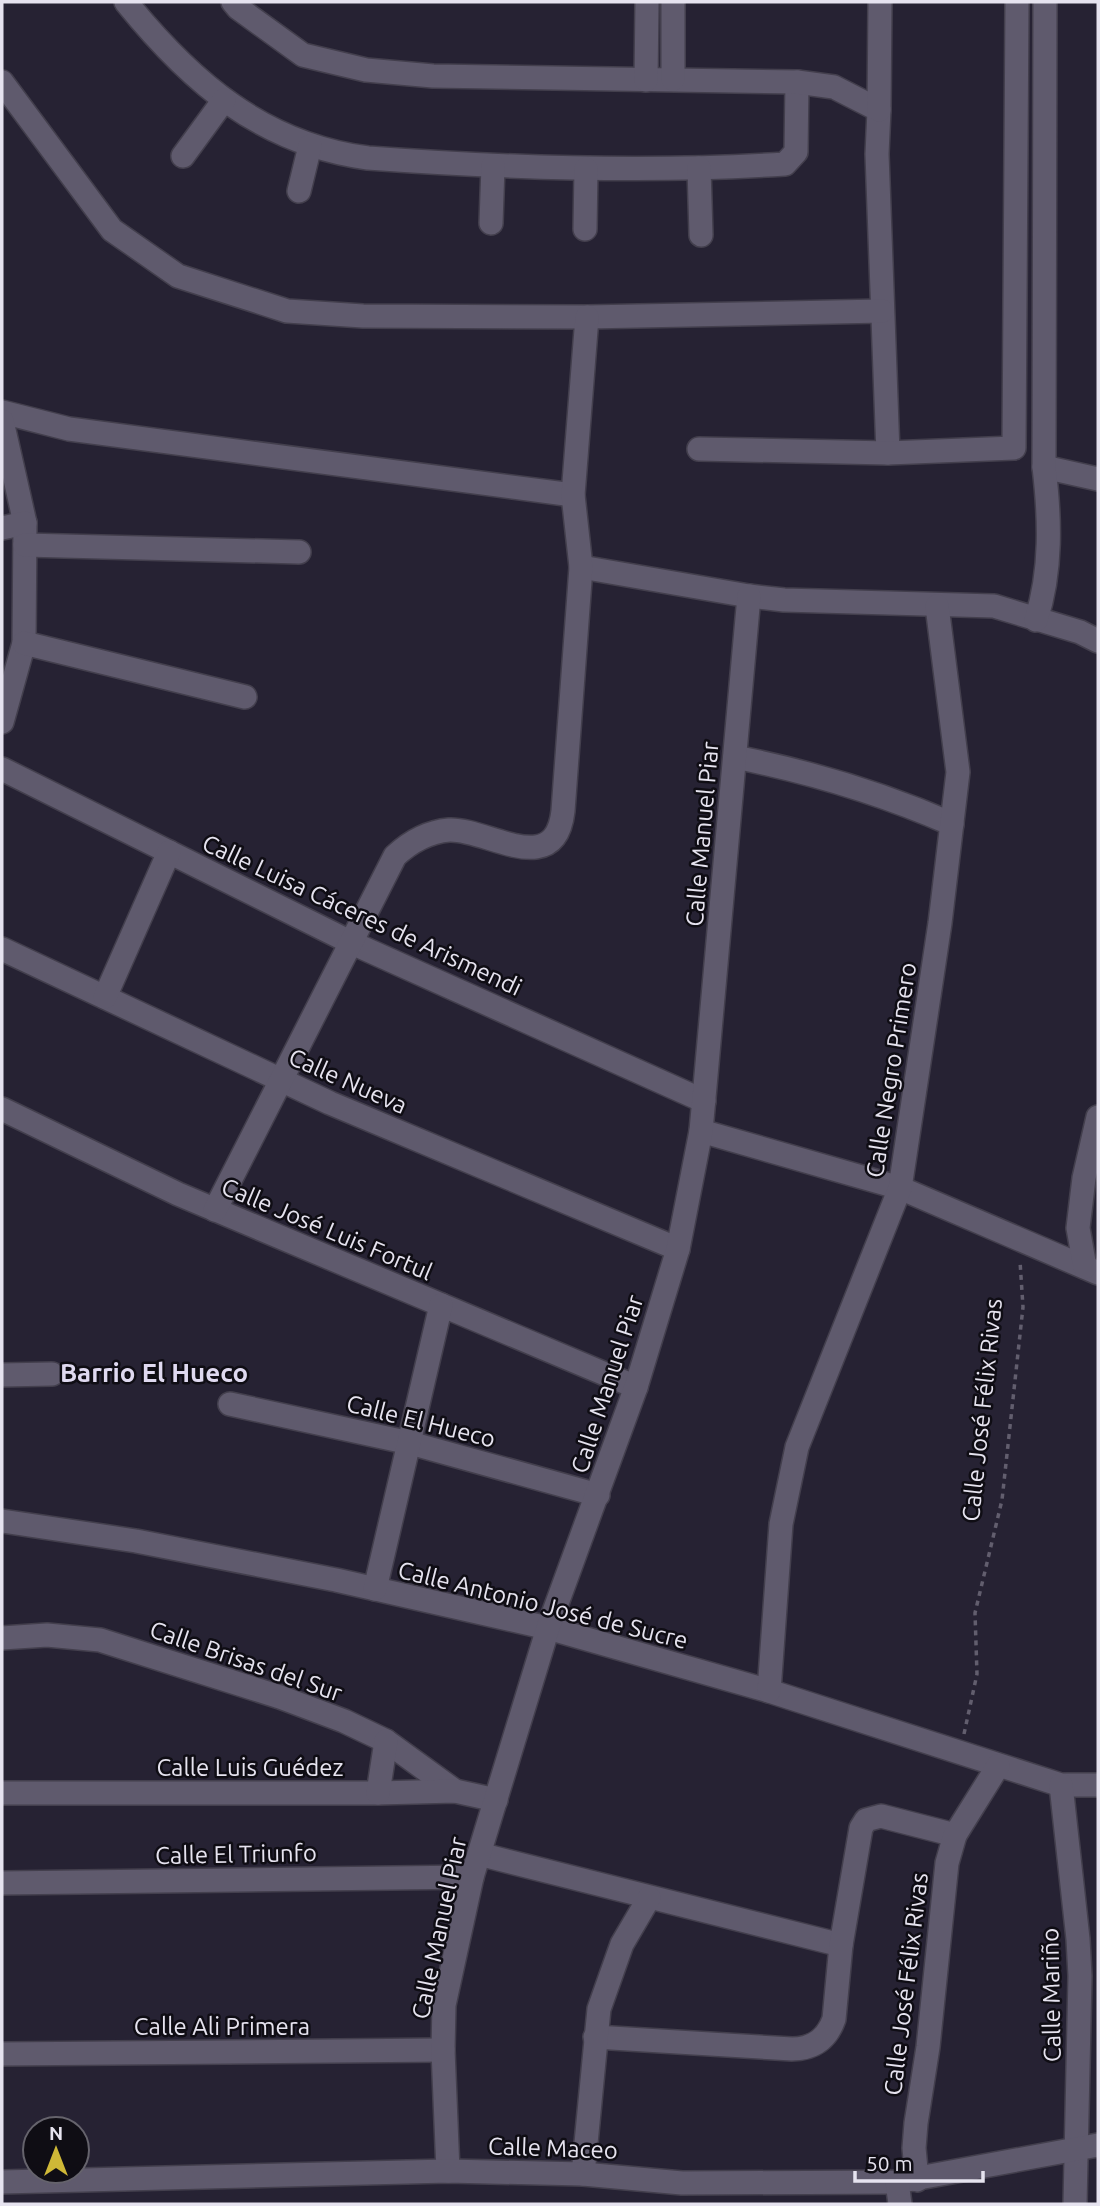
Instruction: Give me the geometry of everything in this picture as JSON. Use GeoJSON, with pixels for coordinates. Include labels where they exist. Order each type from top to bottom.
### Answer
{"type":"FeatureCollection","features":[{"type":"Feature","properties":{"kind":"street"},"geometry":{"type":"LineString","coordinates":[[126,2],[160,44],[224,100],[278,133],[310,146],[368,158],[586,169],[785,164],[796,152],[797,146],[797,82]]}},
{"type":"Feature","properties":{"kind":"street"},"geometry":{"type":"LineString","coordinates":[[233,2],[303,55],[366,70],[433,76],[797,82],[834,87],[879,110]]}},
{"type":"Feature","properties":{"kind":"street"},"geometry":{"type":"LineString","coordinates":[[646,80],[647,2]]}},
{"type":"Feature","properties":{"kind":"street"},"geometry":{"type":"LineString","coordinates":[[673,2],[673,79]]}},
{"type":"Feature","properties":{"kind":"street"},"geometry":{"type":"LineString","coordinates":[[880,2],[877,154],[888,453]]}},
{"type":"Feature","properties":{"kind":"street"},"geometry":{"type":"LineString","coordinates":[[699,449],[888,453],[1014,448],[1017,2]]}},
{"type":"Feature","properties":{"kind":"street"},"geometry":{"type":"LineString","coordinates":[[1036,620],[1044,596],[1047,573],[1048,508],[1044,467],[1045,2]]}},
{"type":"Feature","properties":{"kind":"street"},"geometry":{"type":"LineString","coordinates":[[2,82],[112,230],[178,276],[287,311],[363,316],[587,317],[882,311]]}},
{"type":"Feature","properties":{"kind":"street"},"geometry":{"type":"LineString","coordinates":[[183,156],[224,100]]}},
{"type":"Feature","properties":{"kind":"street"},"geometry":{"type":"LineString","coordinates":[[299,191],[310,146]]}},
{"type":"Feature","properties":{"kind":"street"},"geometry":{"type":"LineString","coordinates":[[491,223],[493,166]]}},
{"type":"Feature","properties":{"kind":"street"},"geometry":{"type":"LineString","coordinates":[[699,168],[701,235]]}},
{"type":"Feature","properties":{"kind":"street"},"geometry":{"type":"LineString","coordinates":[[586,169],[586,229]]}},
{"type":"Feature","properties":{"kind":"street"},"geometry":{"type":"LineString","coordinates":[[215,1210],[395,856],[426,835],[449,830],[472,833],[522,848],[545,843],[558,829],[563,811],[581,567],[573,495],[587,317]]}},
{"type":"Feature","properties":{"kind":"street"},"geometry":{"type":"LineString","coordinates":[[2,412],[69,429],[573,495]]}},
{"type":"Feature","properties":{"kind":"street"},"geometry":{"type":"LineString","coordinates":[[2,421],[25,534],[23,643],[2,722]]}},
{"type":"Feature","properties":{"kind":"street"},"geometry":{"type":"LineString","coordinates":[[1044,467],[1098,479]]}},
{"type":"Feature","properties":{"kind":"street"},"geometry":{"type":"LineString","coordinates":[[2,527],[25,534],[299,552]]}},
{"type":"Feature","properties":{"kind":"street"},"geometry":{"type":"LineString","coordinates":[[581,567],[784,600],[994,606],[1098,640]]}},
{"type":"Feature","properties":{"kind":"street","name":"Calle Manuel Piar"},"geometry":{"type":"LineString","coordinates":[[448,2171],[444,2005],[472,1877],[548,1628],[636,1387],[678,1249],[701,1131],[749,596]]}},
{"type":"Feature","properties":{"kind":"street","name":"Calle Negro Primero"},"geometry":{"type":"LineString","coordinates":[[769,1691],[781,1524],[797,1447],[900,1188],[940,923],[958,772],[937,606]]}},
{"type":"Feature","properties":{"kind":"street"},"geometry":{"type":"LineString","coordinates":[[23,643],[245,697]]}},
{"type":"Feature","properties":{"kind":"street"},"geometry":{"type":"LineString","coordinates":[[735,757],[845,783],[951,824]]}},
{"type":"Feature","properties":{"kind":"street","name":"Calle Luisa Cáceres de Arismendi"},"geometry":{"type":"LineString","coordinates":[[2,769],[352,943],[704,1101]]}},
{"type":"Feature","properties":{"kind":"street"},"geometry":{"type":"LineString","coordinates":[[105,997],[169,852]]}},
{"type":"Feature","properties":{"kind":"street","name":"Calle Nueva"},"geometry":{"type":"LineString","coordinates":[[2,948],[330,1103],[678,1249]]}},
{"type":"Feature","properties":{"kind":"street","name":"Calle José Luis Fortul"},"geometry":{"type":"LineString","coordinates":[[2,1109],[215,1210],[636,1387]]}},
{"type":"Feature","properties":{"kind":"street"},"geometry":{"type":"LineString","coordinates":[[1091,1270],[1078,1228],[1084,1178],[1098,1116]]}},
{"type":"Feature","properties":{"kind":"street"},"geometry":{"type":"LineString","coordinates":[[701,1131],[900,1188],[1091,1270]]}},
{"type":"Feature","properties":{"kind":"street"},"geometry":{"type":"LineString","coordinates":[[375,1589],[441,1306]]}},
{"type":"Feature","properties":{"kind":"street"},"geometry":{"type":"LineString","coordinates":[[2,1376],[51,1374]]}},
{"type":"Feature","properties":{"kind":"street","name":"Calle El Hueco"},"geometry":{"type":"LineString","coordinates":[[230,1404],[410,1443],[598,1495]]}},
{"type":"Feature","properties":{"kind":"street","name":"Calle Antonio José de Sucre"},"geometry":{"type":"LineString","coordinates":[[2,1521],[136,1541],[375,1589],[548,1628],[769,1691],[1061,1785],[1098,1784]]}},
{"type":"Feature","properties":{"kind":"street","name":"Calle Brisas del Sur"},"geometry":{"type":"LineString","coordinates":[[2,1638],[47,1635],[100,1640],[280,1697],[344,1721],[386,1741],[456,1791]]}},
{"type":"Feature","properties":{"kind":"street"},"geometry":{"type":"LineString","coordinates":[[378,1793],[386,1741]]}},
{"type":"Feature","properties":{"kind":"street","name":"Calle José Félix Rivas"},"geometry":{"type":"LineString","coordinates":[[905,2189],[915,2148],[947,1863],[955,1835],[998,1766]]}},
{"type":"Feature","properties":{"kind":"street","name":"Calle Mariño"},"geometry":{"type":"LineString","coordinates":[[1061,1785],[1079,1939],[1089,1971],[1087,2147],[1075,2204]]}},
{"type":"Feature","properties":{"kind":"street","name":"Calle Luis Guédez"},"geometry":{"type":"LineString","coordinates":[[2,1793],[456,1791],[496,1801]]}},
{"type":"Feature","properties":{"kind":"street"},"geometry":{"type":"LineString","coordinates":[[595,2037],[792,2049],[810,2047],[825,2037],[834,2019],[841,1945],[861,1828],[866,1820],[881,1816],[955,1835]]}},
{"type":"Feature","properties":{"kind":"street"},"geometry":{"type":"LineString","coordinates":[[479,1854],[841,1945]]}},
{"type":"Feature","properties":{"kind":"street","name":"Calle El Triunfo"},"geometry":{"type":"LineString","coordinates":[[2,1883],[472,1877]]}},
{"type":"Feature","properties":{"kind":"street"},"geometry":{"type":"LineString","coordinates":[[583,2174],[599,2009],[611,1968],[628,1932],[649,1898]]}},
{"type":"Feature","properties":{"kind":"street","name":"Calle Ali Primera"},"geometry":{"type":"LineString","coordinates":[[2,2054],[443,2050]]}},
{"type":"Feature","properties":{"kind":"street","name":"Calle Maceo"},"geometry":{"type":"LineString","coordinates":[[2,2182],[448,2171],[583,2174],[682,2183],[905,2189],[1087,2147]]}},
{"type":"Feature","properties":{"kind":"path","name":"Calle José Félix Rivas"},"geometry":{"type":"LineString","coordinates":[[960,1753],[977,1674],[975,1613],[1002,1500],[1023,1307],[1018,1237]]}},
{"type":"Feature","properties":{"kind":"district","name":"Barrio El Hueco"},"geometry":{"type":"Point","coordinates":[154,1372]}}]}
